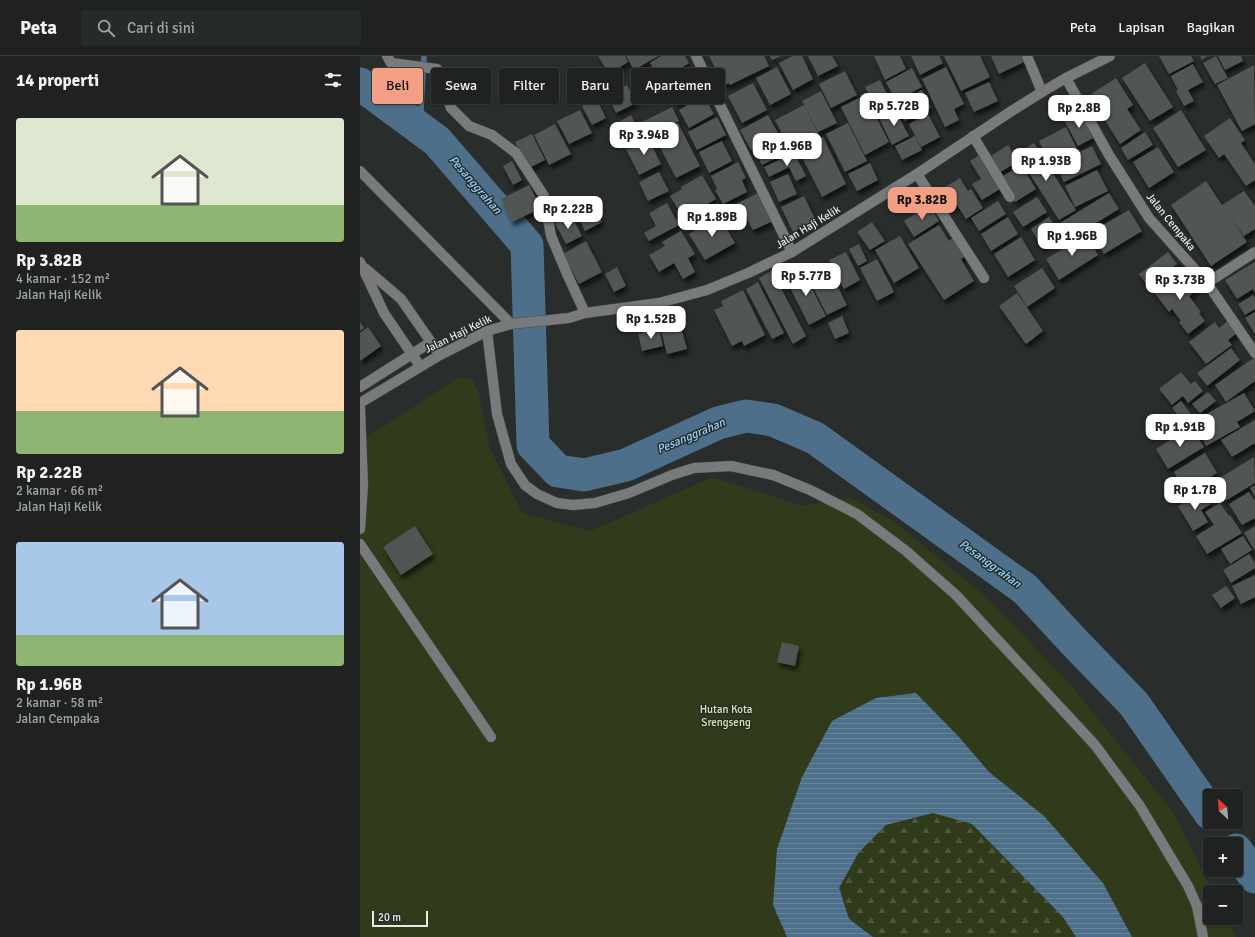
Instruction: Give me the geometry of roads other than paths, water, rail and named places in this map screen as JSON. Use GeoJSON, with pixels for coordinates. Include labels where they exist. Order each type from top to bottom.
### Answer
{"type":"FeatureCollection","features":[{"type":"Feature","properties":{"kind":"street"},"geometry":{"type":"LineString","coordinates":[[696,56],[792,252]]}},
{"type":"Feature","properties":{"kind":"street"},"geometry":{"type":"LineString","coordinates":[[1027,56],[1042,92]]}},
{"type":"Feature","properties":{"kind":"street","name":"Jalan Haji Kelik"},"geometry":{"type":"LineString","coordinates":[[360,403],[420,366],[487,331],[514,323],[569,318],[585,313],[659,303],[707,290],[748,273],[792,252],[917,174],[1042,92],[1110,56]]}},
{"type":"Feature","properties":{"kind":"street"},"geometry":{"type":"LineString","coordinates":[[389,60],[437,70],[451,108],[469,126],[492,135],[516,153],[544,196],[551,236],[585,313]]}},
{"type":"Feature","properties":{"kind":"street","name":"Jalan Cempaka"},"geometry":{"type":"LineString","coordinates":[[1066,78],[1109,155],[1149,218],[1207,283],[1255,353]]}},
{"type":"Feature","properties":{"kind":"street"},"geometry":{"type":"LineString","coordinates":[[973,136],[1010,198]]}},
{"type":"Feature","properties":{"kind":"street"},"geometry":{"type":"LineString","coordinates":[[360,171],[514,323]]}},
{"type":"Feature","properties":{"kind":"street"},"geometry":{"type":"LineString","coordinates":[[917,174],[984,278]]}},
{"type":"Feature","properties":{"kind":"street"},"geometry":{"type":"LineString","coordinates":[[1207,283],[1255,252]]}},
{"type":"Feature","properties":{"kind":"street"},"geometry":{"type":"LineString","coordinates":[[362,264],[401,299],[440,355]]}},
{"type":"Feature","properties":{"kind":"street"},"geometry":{"type":"LineString","coordinates":[[362,264],[384,313],[420,366]]}},
{"type":"Feature","properties":{"kind":"street"},"geometry":{"type":"LineString","coordinates":[[487,331],[497,414],[511,464],[525,485],[537,494],[557,502],[573,505],[595,503],[629,492],[672,474],[694,468],[731,466],[773,475],[810,490],[857,514],[906,551],[956,595],[1095,745],[1140,806],[1188,886],[1196,906],[1203,937]]}},
{"type":"Feature","properties":{"kind":"street"},"geometry":{"type":"LineString","coordinates":[[360,387],[431,342]]}},
{"type":"Feature","properties":{"kind":"street"},"geometry":{"type":"LineString","coordinates":[[360,408],[364,486],[360,529]]}},
{"type":"Feature","properties":{"kind":"street"},"geometry":{"type":"LineString","coordinates":[[360,544],[491,736]]}},
{"type":"Feature","properties":{"kind":"water"},"geometry":{"type":"Polygon","coordinates":[[[916,693],[959,737],[989,772],[1044,816],[1103,883],[1132,937],[1076,937],[1063,917],[972,824],[933,813],[886,825],[859,852],[839,888],[849,919],[873,937],[787,937],[773,905],[777,849],[802,777],[832,721],[876,698],[916,693]]]}},
{"type":"Feature","properties":{"kind":"waterway"},"geometry":{"type":"LineString","coordinates":[[420,128],[424,56]]}},
{"type":"Feature","properties":{"kind":"waterway","name":"Pesanggrahan"},"geometry":{"type":"LineString","coordinates":[[360,84],[437,141],[527,245],[533,445],[558,471],[584,475],[626,465],[718,423],[746,416],[773,420],[815,438],[1025,589],[1134,704],[1203,803]]}},
{"type":"Feature","properties":{"kind":"waterway","name":"Pesanggrahan"},"geometry":{"type":"LineString","coordinates":[[1243,860],[1255,877]]}},
{"type":"Feature","properties":{"kind":"park label","name":"Hutan Kota Srengseng"},"geometry":{"type":"Point","coordinates":[726,715]}}]}
